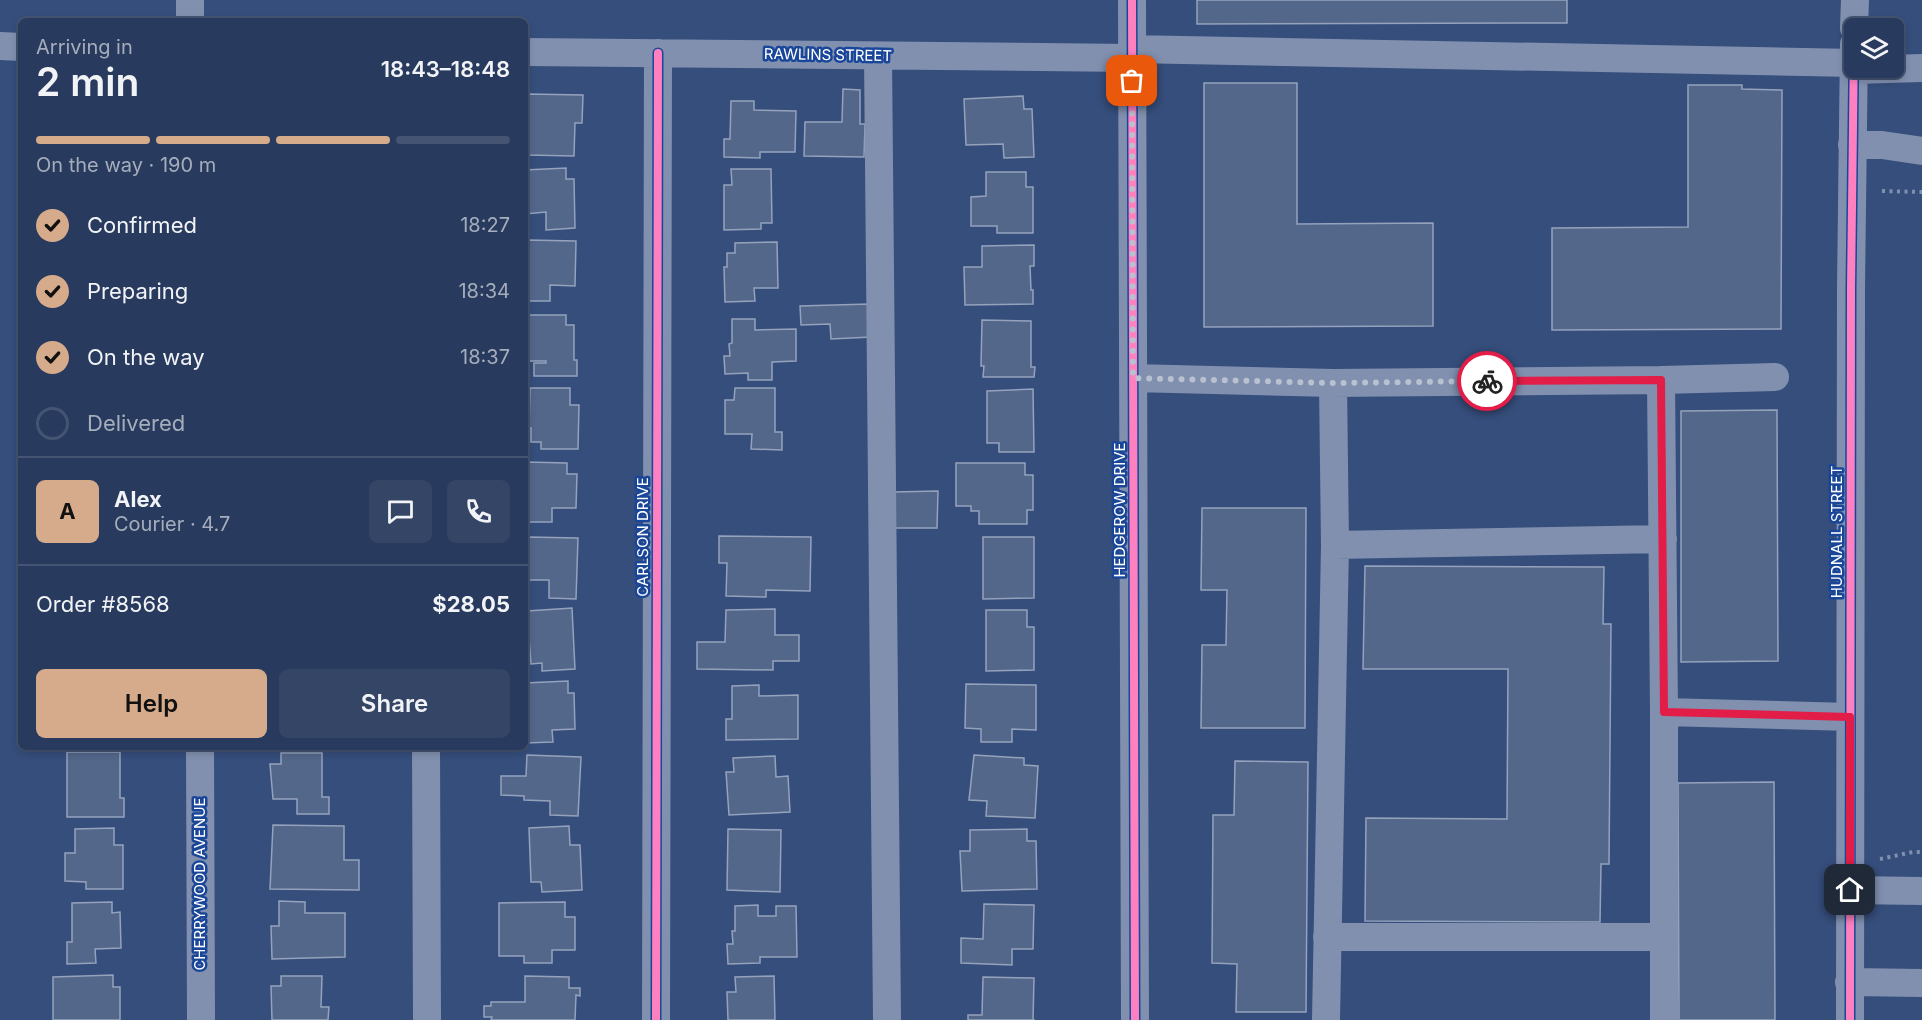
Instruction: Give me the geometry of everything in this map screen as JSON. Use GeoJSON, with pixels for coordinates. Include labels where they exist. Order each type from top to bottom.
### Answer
{"type":"FeatureCollection","features":[{"type":"Feature","properties":{"kind":"street"},"geometry":{"type":"LineString","coordinates":[[190,0],[190,18]]}},
{"type":"Feature","properties":{"kind":"street","name":"HEDGEROW DRIVE"},"geometry":{"type":"LineString","coordinates":[[1132,0],[1135,1020]]}},
{"type":"Feature","properties":{"kind":"street"},"geometry":{"type":"LineString","coordinates":[[1854,18],[1855,0]]}},
{"type":"Feature","properties":{"kind":"street"},"geometry":{"type":"LineString","coordinates":[[0,46],[18,46]]}},
{"type":"Feature","properties":{"kind":"street","name":"RAWLINS STREET"},"geometry":{"type":"LineString","coordinates":[[528,52],[878,56],[1132,53],[1844,59]]}},
{"type":"Feature","properties":{"kind":"street","name":"CARLSON DRIVE"},"geometry":{"type":"LineString","coordinates":[[656,1020],[658,53]]}},
{"type":"Feature","properties":{"kind":"street"},"geometry":{"type":"LineString","coordinates":[[878,56],[887,1020]]}},
{"type":"Feature","properties":{"kind":"street","name":"RAWLINS STREET"},"geometry":{"type":"LineString","coordinates":[[1904,66],[1922,68]]}},
{"type":"Feature","properties":{"kind":"street","name":"HUDNALL STREET"},"geometry":{"type":"LineString","coordinates":[[1850,1020],[1854,78]]}},
{"type":"Feature","properties":{"kind":"street"},"geometry":{"type":"LineString","coordinates":[[1852,144],[1922,151]]}},
{"type":"Feature","properties":{"kind":"street"},"geometry":{"type":"LineString","coordinates":[[1133,378],[1334,383],[1661,380],[1774,376]]}},
{"type":"Feature","properties":{"kind":"street"},"geometry":{"type":"LineString","coordinates":[[1661,380],[1664,1020]]}},
{"type":"Feature","properties":{"kind":"street"},"geometry":{"type":"LineString","coordinates":[[1326,1020],[1335,545],[1334,383]]}},
{"type":"Feature","properties":{"kind":"street"},"geometry":{"type":"LineString","coordinates":[[1335,545],[1663,539]]}},
{"type":"Feature","properties":{"kind":"street"},"geometry":{"type":"LineString","coordinates":[[1664,712],[1850,717]]}},
{"type":"Feature","properties":{"kind":"street","name":"CHERRYWOOD AVENUE"},"geometry":{"type":"LineString","coordinates":[[200,750],[201,1020]]}},
{"type":"Feature","properties":{"kind":"street"},"geometry":{"type":"LineString","coordinates":[[426,750],[427,1020]]}},
{"type":"Feature","properties":{"kind":"street"},"geometry":{"type":"LineString","coordinates":[[1850,890],[1922,891]]}},
{"type":"Feature","properties":{"kind":"street"},"geometry":{"type":"LineString","coordinates":[[1327,937],[1664,937]]}},
{"type":"Feature","properties":{"kind":"street"},"geometry":{"type":"LineString","coordinates":[[1849,982],[1922,982]]}},
{"type":"Feature","properties":{"kind":"path"},"geometry":{"type":"LineString","coordinates":[[1882,191],[1922,192]]}},
{"type":"Feature","properties":{"kind":"path"},"geometry":{"type":"LineString","coordinates":[[1880,859],[1922,852]]}},
{"type":"Feature","properties":{"kind":"building"},"geometry":{"type":"Polygon","coordinates":[[[1197,0],[1567,0],[1567,23],[1197,24],[1197,0]]]}},
{"type":"Feature","properties":{"kind":"building"},"geometry":{"type":"Polygon","coordinates":[[[1204,83],[1297,83],[1297,224],[1433,223],[1433,326],[1204,327],[1204,83]]]}},
{"type":"Feature","properties":{"kind":"building"},"geometry":{"type":"Polygon","coordinates":[[[1688,85],[1742,85],[1742,89],[1782,90],[1781,329],[1552,330],[1552,228],[1688,227],[1688,85]]]}},
{"type":"Feature","properties":{"kind":"building"},"geometry":{"type":"Polygon","coordinates":[[[843,89],[860,90],[860,124],[865,124],[864,157],[804,156],[805,122],[842,122],[843,89]]]}},
{"type":"Feature","properties":{"kind":"building"},"geometry":{"type":"Polygon","coordinates":[[[528,94],[583,95],[582,123],[575,123],[574,156],[528,155],[528,94]]]}},
{"type":"Feature","properties":{"kind":"building"},"geometry":{"type":"Polygon","coordinates":[[[1023,96],[1024,109],[1032,109],[1034,157],[1004,158],[1003,144],[966,145],[964,99],[1023,96]]]}},
{"type":"Feature","properties":{"kind":"building"},"geometry":{"type":"Polygon","coordinates":[[[731,101],[754,101],[754,110],[796,111],[795,152],[760,152],[760,158],[724,157],[724,139],[730,139],[731,101]]]}},
{"type":"Feature","properties":{"kind":"building"},"geometry":{"type":"Polygon","coordinates":[[[566,168],[566,179],[574,179],[575,228],[546,230],[546,212],[528,214],[528,170],[566,168]]]}},
{"type":"Feature","properties":{"kind":"building"},"geometry":{"type":"Polygon","coordinates":[[[731,169],[771,169],[772,223],[761,223],[761,229],[724,230],[724,185],[732,185],[731,169]]]}},
{"type":"Feature","properties":{"kind":"building"},"geometry":{"type":"Polygon","coordinates":[[[986,172],[1026,172],[1026,187],[1033,187],[1033,233],[997,233],[997,226],[971,226],[971,197],[986,196],[986,172]]]}},
{"type":"Feature","properties":{"kind":"building"},"geometry":{"type":"Polygon","coordinates":[[[528,240],[576,241],[575,286],[550,285],[550,301],[528,301],[528,240]]]}},
{"type":"Feature","properties":{"kind":"building"},"geometry":{"type":"Polygon","coordinates":[[[777,242],[778,288],[754,288],[755,301],[725,302],[724,267],[727,267],[727,253],[735,253],[735,243],[777,242]]]}},
{"type":"Feature","properties":{"kind":"building"},"geometry":{"type":"Polygon","coordinates":[[[1034,245],[1034,266],[1030,266],[1033,304],[965,305],[964,267],[982,267],[982,246],[1034,245]]]}},
{"type":"Feature","properties":{"kind":"building"},"geometry":{"type":"Polygon","coordinates":[[[869,304],[871,337],[831,339],[830,324],[801,325],[800,306],[869,304]]]}},
{"type":"Feature","properties":{"kind":"building"},"geometry":{"type":"Polygon","coordinates":[[[528,315],[566,315],[566,325],[574,325],[574,360],[577,360],[577,376],[534,376],[534,363],[546,363],[546,361],[528,361],[528,315]]]}},
{"type":"Feature","properties":{"kind":"building"},"geometry":{"type":"Polygon","coordinates":[[[732,319],[755,319],[755,330],[796,329],[796,361],[772,362],[772,380],[748,380],[748,373],[725,374],[724,356],[730,356],[732,319]]]}},
{"type":"Feature","properties":{"kind":"building"},"geometry":{"type":"Polygon","coordinates":[[[982,320],[1031,321],[1031,367],[1035,367],[1034,377],[983,377],[984,366],[981,366],[982,320]]]}},
{"type":"Feature","properties":{"kind":"building"},"geometry":{"type":"Polygon","coordinates":[[[530,388],[570,388],[570,405],[579,405],[578,449],[541,449],[541,442],[531,442],[530,388]]]}},
{"type":"Feature","properties":{"kind":"building"},"geometry":{"type":"Polygon","coordinates":[[[735,388],[775,388],[775,432],[782,432],[782,450],[751,449],[752,434],[725,434],[725,400],[734,400],[735,388]]]}},
{"type":"Feature","properties":{"kind":"building"},"geometry":{"type":"Polygon","coordinates":[[[1033,389],[1034,452],[999,452],[999,443],[987,443],[987,391],[1033,389]]]}},
{"type":"Feature","properties":{"kind":"building"},"geometry":{"type":"Polygon","coordinates":[[[1777,410],[1778,661],[1681,662],[1681,411],[1777,410]]]}},
{"type":"Feature","properties":{"kind":"building"},"geometry":{"type":"Polygon","coordinates":[[[528,462],[567,463],[567,474],[577,474],[576,508],[552,508],[552,522],[528,522],[528,462]]]}},
{"type":"Feature","properties":{"kind":"building"},"geometry":{"type":"Polygon","coordinates":[[[956,463],[1025,463],[1025,475],[1033,475],[1033,510],[1027,510],[1027,524],[979,524],[979,511],[971,511],[971,506],[956,506],[956,463]]]}},
{"type":"Feature","properties":{"kind":"building"},"geometry":{"type":"Polygon","coordinates":[[[938,491],[937,528],[893,528],[893,492],[938,491]]]}},
{"type":"Feature","properties":{"kind":"building"},"geometry":{"type":"Polygon","coordinates":[[[1202,508],[1306,508],[1305,728],[1201,728],[1202,645],[1226,645],[1227,590],[1201,590],[1202,508]]]}},
{"type":"Feature","properties":{"kind":"building"},"geometry":{"type":"Polygon","coordinates":[[[719,536],[811,537],[810,591],[766,590],[766,597],[726,596],[727,563],[719,563],[719,536]]]}},
{"type":"Feature","properties":{"kind":"building"},"geometry":{"type":"Polygon","coordinates":[[[528,537],[578,538],[576,599],[549,598],[549,580],[528,580],[528,537]]]}},
{"type":"Feature","properties":{"kind":"building"},"geometry":{"type":"Polygon","coordinates":[[[983,537],[1034,537],[1034,598],[983,599],[983,537]]]}},
{"type":"Feature","properties":{"kind":"building"},"geometry":{"type":"Polygon","coordinates":[[[1365,566],[1604,567],[1603,624],[1611,624],[1609,864],[1601,864],[1600,922],[1365,921],[1366,818],[1507,819],[1508,669],[1363,669],[1365,566]]]}},
{"type":"Feature","properties":{"kind":"building"},"geometry":{"type":"Polygon","coordinates":[[[572,608],[575,669],[542,671],[542,663],[531,664],[528,611],[572,608]]]}},
{"type":"Feature","properties":{"kind":"building"},"geometry":{"type":"Polygon","coordinates":[[[775,609],[775,635],[799,635],[799,661],[773,661],[773,670],[697,669],[697,642],[725,642],[726,610],[775,609]]]}},
{"type":"Feature","properties":{"kind":"building"},"geometry":{"type":"Polygon","coordinates":[[[986,610],[1027,610],[1027,627],[1034,627],[1034,670],[986,671],[986,610]]]}},
{"type":"Feature","properties":{"kind":"building"},"geometry":{"type":"Polygon","coordinates":[[[568,681],[568,693],[574,693],[575,729],[552,730],[553,742],[528,743],[528,683],[568,681]]]}},
{"type":"Feature","properties":{"kind":"building"},"geometry":{"type":"Polygon","coordinates":[[[966,684],[1036,685],[1036,730],[1012,729],[1012,742],[981,742],[981,729],[965,728],[966,684]]]}},
{"type":"Feature","properties":{"kind":"building"},"geometry":{"type":"Polygon","coordinates":[[[759,685],[759,696],[798,695],[798,739],[726,740],[726,719],[732,719],[732,686],[759,685]]]}},
{"type":"Feature","properties":{"kind":"building"},"geometry":{"type":"Polygon","coordinates":[[[67,752],[120,752],[120,798],[124,798],[124,817],[67,817],[67,752]]]}},
{"type":"Feature","properties":{"kind":"building"},"geometry":{"type":"Polygon","coordinates":[[[281,753],[322,753],[322,797],[329,797],[329,814],[297,814],[297,799],[273,799],[270,764],[281,764],[281,753]]]}},
{"type":"Feature","properties":{"kind":"building"},"geometry":{"type":"Polygon","coordinates":[[[527,755],[581,757],[578,816],[550,815],[550,801],[524,800],[524,796],[501,795],[501,776],[526,776],[527,755]]]}},
{"type":"Feature","properties":{"kind":"building"},"geometry":{"type":"Polygon","coordinates":[[[974,755],[1024,758],[1024,765],[1038,766],[1035,818],[986,816],[987,801],[969,800],[974,755]]]}},
{"type":"Feature","properties":{"kind":"building"},"geometry":{"type":"Polygon","coordinates":[[[775,756],[776,777],[788,776],[790,812],[729,815],[726,772],[734,772],[733,758],[775,756]]]}},
{"type":"Feature","properties":{"kind":"building"},"geometry":{"type":"Polygon","coordinates":[[[1235,761],[1308,762],[1306,1012],[1236,1012],[1237,964],[1212,963],[1213,815],[1234,815],[1235,761]]]}},
{"type":"Feature","properties":{"kind":"building"},"geometry":{"type":"Polygon","coordinates":[[[1774,782],[1775,1020],[1679,1020],[1678,783],[1774,782]]]}},
{"type":"Feature","properties":{"kind":"building"},"geometry":{"type":"Polygon","coordinates":[[[273,825],[344,826],[344,860],[359,860],[359,890],[270,889],[273,825]]]}},
{"type":"Feature","properties":{"kind":"building"},"geometry":{"type":"Polygon","coordinates":[[[569,826],[570,845],[580,845],[582,890],[542,892],[541,882],[531,882],[529,828],[569,826]]]}},
{"type":"Feature","properties":{"kind":"building"},"geometry":{"type":"Polygon","coordinates":[[[114,828],[114,845],[123,845],[123,889],[86,889],[86,882],[65,881],[65,853],[75,853],[75,829],[114,828]]]}},
{"type":"Feature","properties":{"kind":"building"},"geometry":{"type":"Polygon","coordinates":[[[728,829],[781,830],[780,892],[727,890],[728,829]]]}},
{"type":"Feature","properties":{"kind":"building"},"geometry":{"type":"Polygon","coordinates":[[[1027,829],[1027,841],[1036,841],[1037,889],[962,891],[960,851],[970,851],[970,830],[1027,829]]]}},
{"type":"Feature","properties":{"kind":"building"},"geometry":{"type":"Polygon","coordinates":[[[279,901],[305,902],[305,913],[345,913],[345,957],[272,959],[271,926],[279,926],[279,901]]]}},
{"type":"Feature","properties":{"kind":"building"},"geometry":{"type":"Polygon","coordinates":[[[112,902],[112,913],[120,912],[121,948],[95,949],[96,963],[67,964],[67,942],[72,942],[72,903],[112,902]]]}},
{"type":"Feature","properties":{"kind":"building"},"geometry":{"type":"Polygon","coordinates":[[[565,902],[565,917],[575,917],[575,950],[552,950],[552,963],[524,963],[524,956],[499,956],[499,903],[565,902]]]}},
{"type":"Feature","properties":{"kind":"building"},"geometry":{"type":"Polygon","coordinates":[[[984,904],[1034,905],[1033,949],[1012,949],[1012,965],[961,963],[961,938],[983,939],[984,904]]]}},
{"type":"Feature","properties":{"kind":"building"},"geometry":{"type":"Polygon","coordinates":[[[758,905],[758,916],[776,916],[776,906],[796,906],[797,957],[760,957],[760,963],[728,964],[727,944],[733,944],[735,906],[758,905]]]}},
{"type":"Feature","properties":{"kind":"building"},"geometry":{"type":"Polygon","coordinates":[[[113,975],[113,987],[120,987],[120,1020],[53,1020],[53,977],[113,975]]]}},
{"type":"Feature","properties":{"kind":"building"},"geometry":{"type":"Polygon","coordinates":[[[281,976],[322,976],[321,1007],[329,1007],[328,1020],[272,1020],[271,986],[281,986],[281,976]]]}},
{"type":"Feature","properties":{"kind":"building"},"geometry":{"type":"Polygon","coordinates":[[[525,976],[569,977],[569,988],[580,988],[580,996],[576,995],[575,1020],[491,1020],[492,1017],[484,1017],[484,1006],[491,1006],[491,1002],[525,1002],[525,976]]]}},
{"type":"Feature","properties":{"kind":"building"},"geometry":{"type":"Polygon","coordinates":[[[774,976],[775,1020],[728,1020],[727,992],[736,992],[735,977],[774,976]]]}},
{"type":"Feature","properties":{"kind":"building"},"geometry":{"type":"Polygon","coordinates":[[[983,977],[1034,978],[1033,1020],[968,1020],[968,1015],[982,1015],[983,977]]]}},
{"type":"Feature","properties":{"kind":"cycle path"},"geometry":{"type":"LineString","coordinates":[[1132,0],[1135,1020]]}},
{"type":"Feature","properties":{"kind":"cycle path"},"geometry":{"type":"LineString","coordinates":[[656,1020],[658,53]]}},
{"type":"Feature","properties":{"kind":"cycle path"},"geometry":{"type":"LineString","coordinates":[[1850,1020],[1854,78]]}},
{"type":"Feature","properties":{"kind":"way so far"},"geometry":{"type":"LineString","coordinates":[[1132,81],[1133,378],[1334,383],[1487,381]]}},
{"type":"Feature","properties":{"kind":"route"},"geometry":{"type":"LineString","coordinates":[[1487,381],[1661,380],[1664,712],[1850,717],[1850,890]]}}]}
